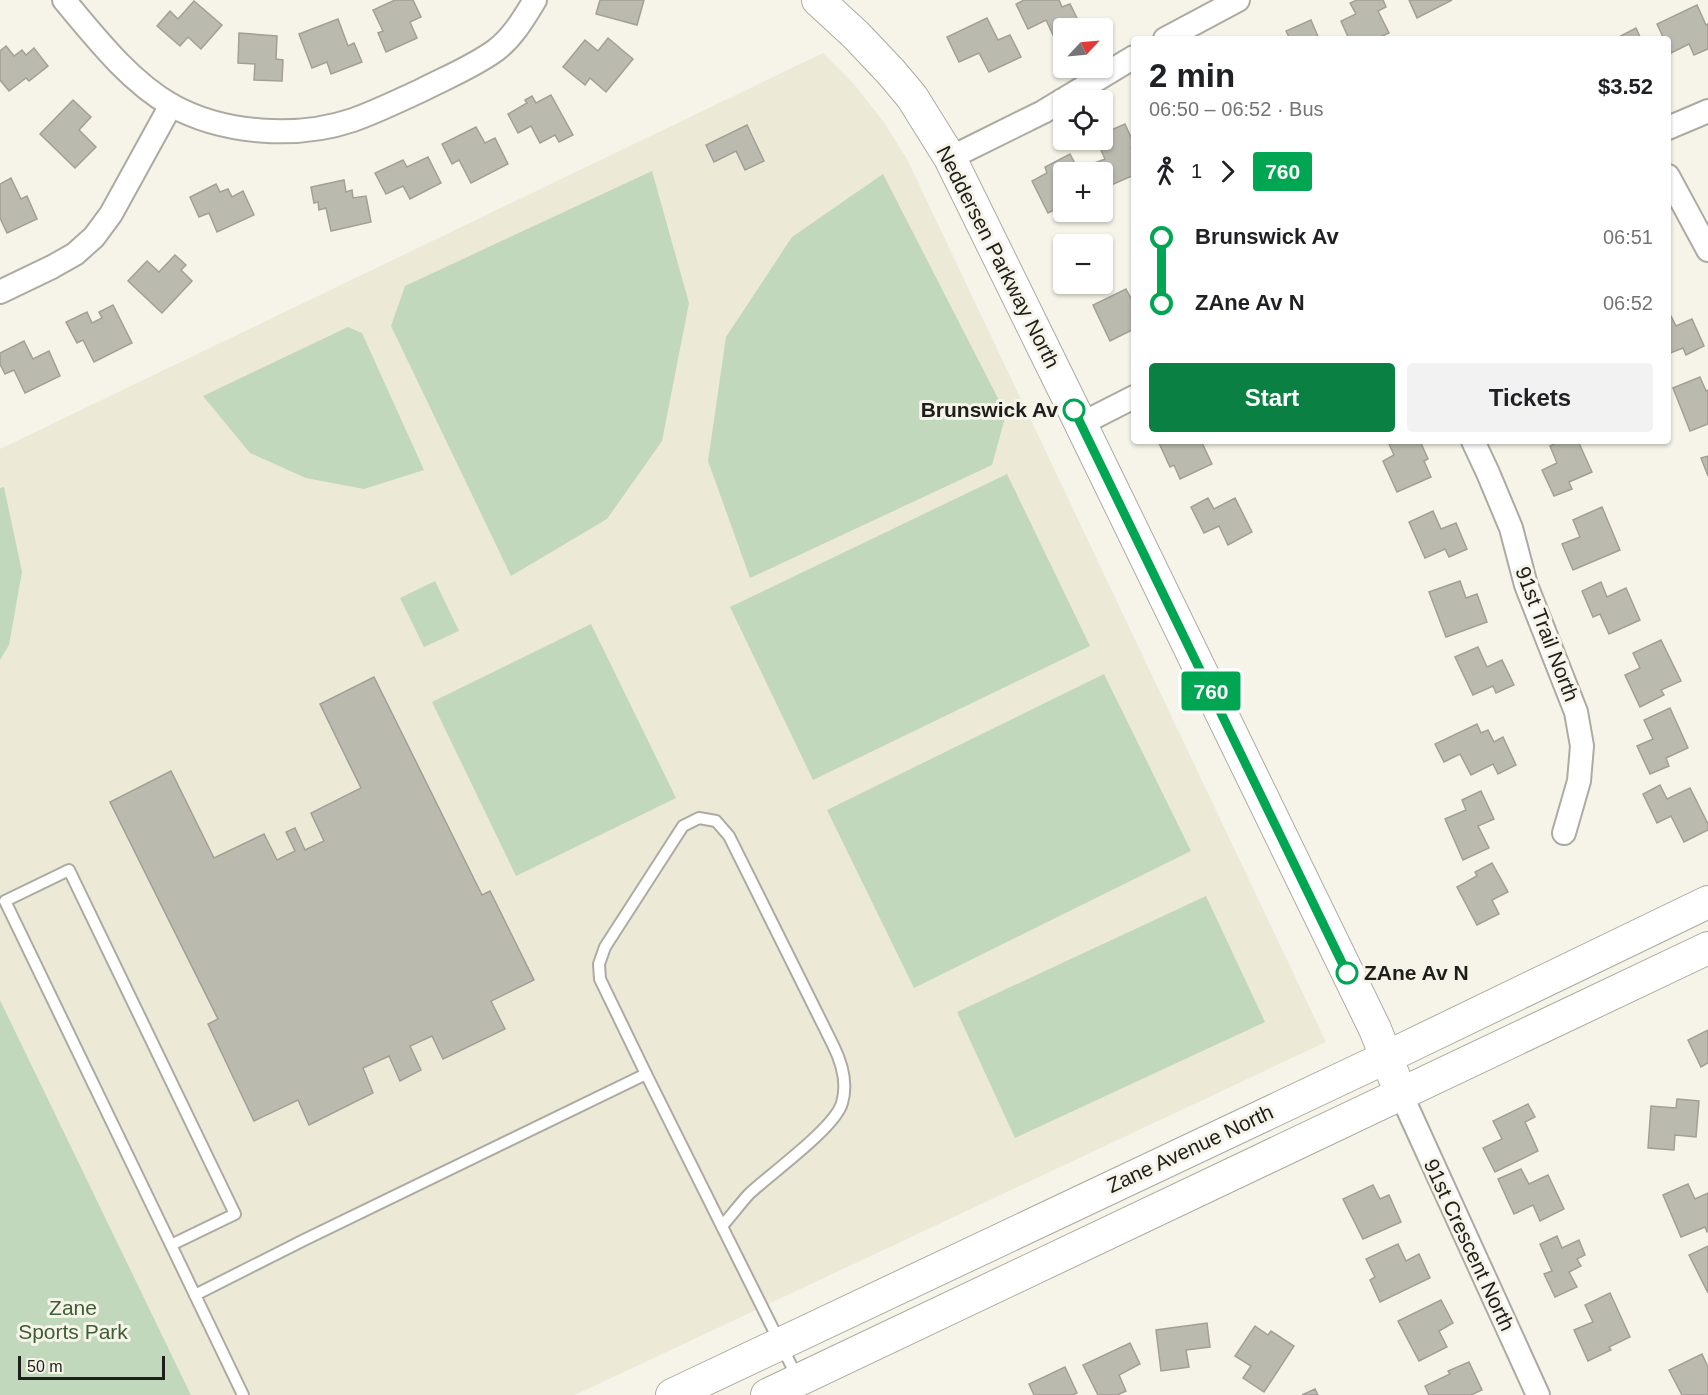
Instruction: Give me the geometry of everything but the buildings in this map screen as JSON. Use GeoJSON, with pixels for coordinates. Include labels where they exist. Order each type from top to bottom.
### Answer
{"type":"FeatureCollection","features":[{"type":"Feature","properties":{"kind":"main road","name":"Neddersen Parkway North"},"geometry":{"type":"LineString","coordinates":[[818,0],[856,35],[912,97],[950,158],[1375,1029],[1401,1094]]}},
{"type":"Feature","properties":{"kind":"main road","name":"Zane Avenue North"},"geometry":{"type":"LineString","coordinates":[[672,1395],[1708,903]]}},
{"type":"Feature","properties":{"kind":"main road","name":"Zane Avenue North"},"geometry":{"type":"LineString","coordinates":[[767,1395],[1708,948]]}},
{"type":"Feature","properties":{"kind":"street"},"geometry":{"type":"LineString","coordinates":[[64,0],[126,70],[171,105],[204,120],[250,130],[290,131],[323,128],[351,121],[401,100],[471,65],[498,49],[518,28],[535,0]]}},
{"type":"Feature","properties":{"kind":"street"},"geometry":{"type":"LineString","coordinates":[[1171,36],[1238,0]]}},
{"type":"Feature","properties":{"kind":"street"},"geometry":{"type":"LineString","coordinates":[[950,158],[1042,112],[1131,59]]}},
{"type":"Feature","properties":{"kind":"street"},"geometry":{"type":"LineString","coordinates":[[0,292],[75,254],[94,237],[111,214],[171,105]]}},
{"type":"Feature","properties":{"kind":"street"},"geometry":{"type":"LineString","coordinates":[[1671,127],[1708,111]]}},
{"type":"Feature","properties":{"kind":"street"},"geometry":{"type":"LineString","coordinates":[[1671,182],[1708,250]]}},
{"type":"Feature","properties":{"kind":"street"},"geometry":{"type":"LineString","coordinates":[[1081,424],[1131,399]]}},
{"type":"Feature","properties":{"kind":"street","name":"91st Trail North"},"geometry":{"type":"LineString","coordinates":[[1474,444],[1511,528],[1526,585],[1576,712],[1582,746],[1579,781],[1564,833]]}},
{"type":"Feature","properties":{"kind":"street","name":"91st Crescent North"},"geometry":{"type":"LineString","coordinates":[[1401,1094],[1538,1395]]}},
{"type":"Feature","properties":{"kind":"lane"},"geometry":{"type":"LineString","coordinates":[[722,1226],[748,1195],[831,1122],[842,1105],[846,1086],[836,1051],[729,836],[716,821],[699,818],[683,826],[605,947],[599,964],[600,979],[798,1380]]}},
{"type":"Feature","properties":{"kind":"lane"},"geometry":{"type":"LineString","coordinates":[[171,1245],[235,1214],[69,870],[5,901],[243,1395]]}},
{"type":"Feature","properties":{"kind":"lane"},"geometry":{"type":"LineString","coordinates":[[195,1295],[646,1074]]}},
{"type":"Feature","properties":{"kind":"shaded area"},"geometry":{"type":"Polygon","coordinates":[[[823,53],[854,84],[883,121],[907,159],[1326,1042],[575,1395],[191,1395],[0,1000],[0,449],[823,53]]]}},
{"type":"Feature","properties":{"kind":"green space"},"geometry":{"type":"Polygon","coordinates":[[[652,171],[689,303],[662,441],[607,519],[511,576],[391,326],[405,286],[652,171]]]}},
{"type":"Feature","properties":{"kind":"green space"},"geometry":{"type":"Polygon","coordinates":[[[883,174],[1006,414],[992,465],[750,578],[708,461],[726,337],[792,237],[883,174]]]}},
{"type":"Feature","properties":{"kind":"green space"},"geometry":{"type":"Polygon","coordinates":[[[348,327],[362,333],[424,470],[364,489],[306,478],[250,453],[203,396],[348,327]]]}},
{"type":"Feature","properties":{"kind":"green space"},"geometry":{"type":"Polygon","coordinates":[[[1007,474],[1090,646],[813,780],[730,607],[1007,474]]]}},
{"type":"Feature","properties":{"kind":"green space"},"geometry":{"type":"Polygon","coordinates":[[[4,487],[22,572],[9,645],[0,660],[0,488],[4,487]]]}},
{"type":"Feature","properties":{"kind":"green space"},"geometry":{"type":"Polygon","coordinates":[[[435,581],[459,631],[424,647],[400,598],[435,581]]]}},
{"type":"Feature","properties":{"kind":"green space"},"geometry":{"type":"Polygon","coordinates":[[[591,624],[676,798],[516,876],[432,702],[591,624]]]}},
{"type":"Feature","properties":{"kind":"green space"},"geometry":{"type":"Polygon","coordinates":[[[1104,674],[1191,851],[914,988],[827,810],[1104,674]]]}},
{"type":"Feature","properties":{"kind":"green space"},"geometry":{"type":"Polygon","coordinates":[[[1206,896],[1265,1022],[1015,1138],[957,1012],[1206,896]]]}},
{"type":"Feature","properties":{"kind":"green space","name":"Zane Sports Park"},"geometry":{"type":"Polygon","coordinates":[[[0,1000],[191,1395],[0,1395],[0,1000]]]}},
{"type":"Feature","properties":{"kind":"bus line","name":"760"},"geometry":{"type":"LineString","coordinates":[[1074,410],[1347,973]]}},
{"type":"Feature","properties":{"kind":"place","name":"Brunswick Av"},"geometry":{"type":"Point","coordinates":[1074,410]}},
{"type":"Feature","properties":{"kind":"place","name":"ZAne Av N"},"geometry":{"type":"Point","coordinates":[1347,973]}}]}
